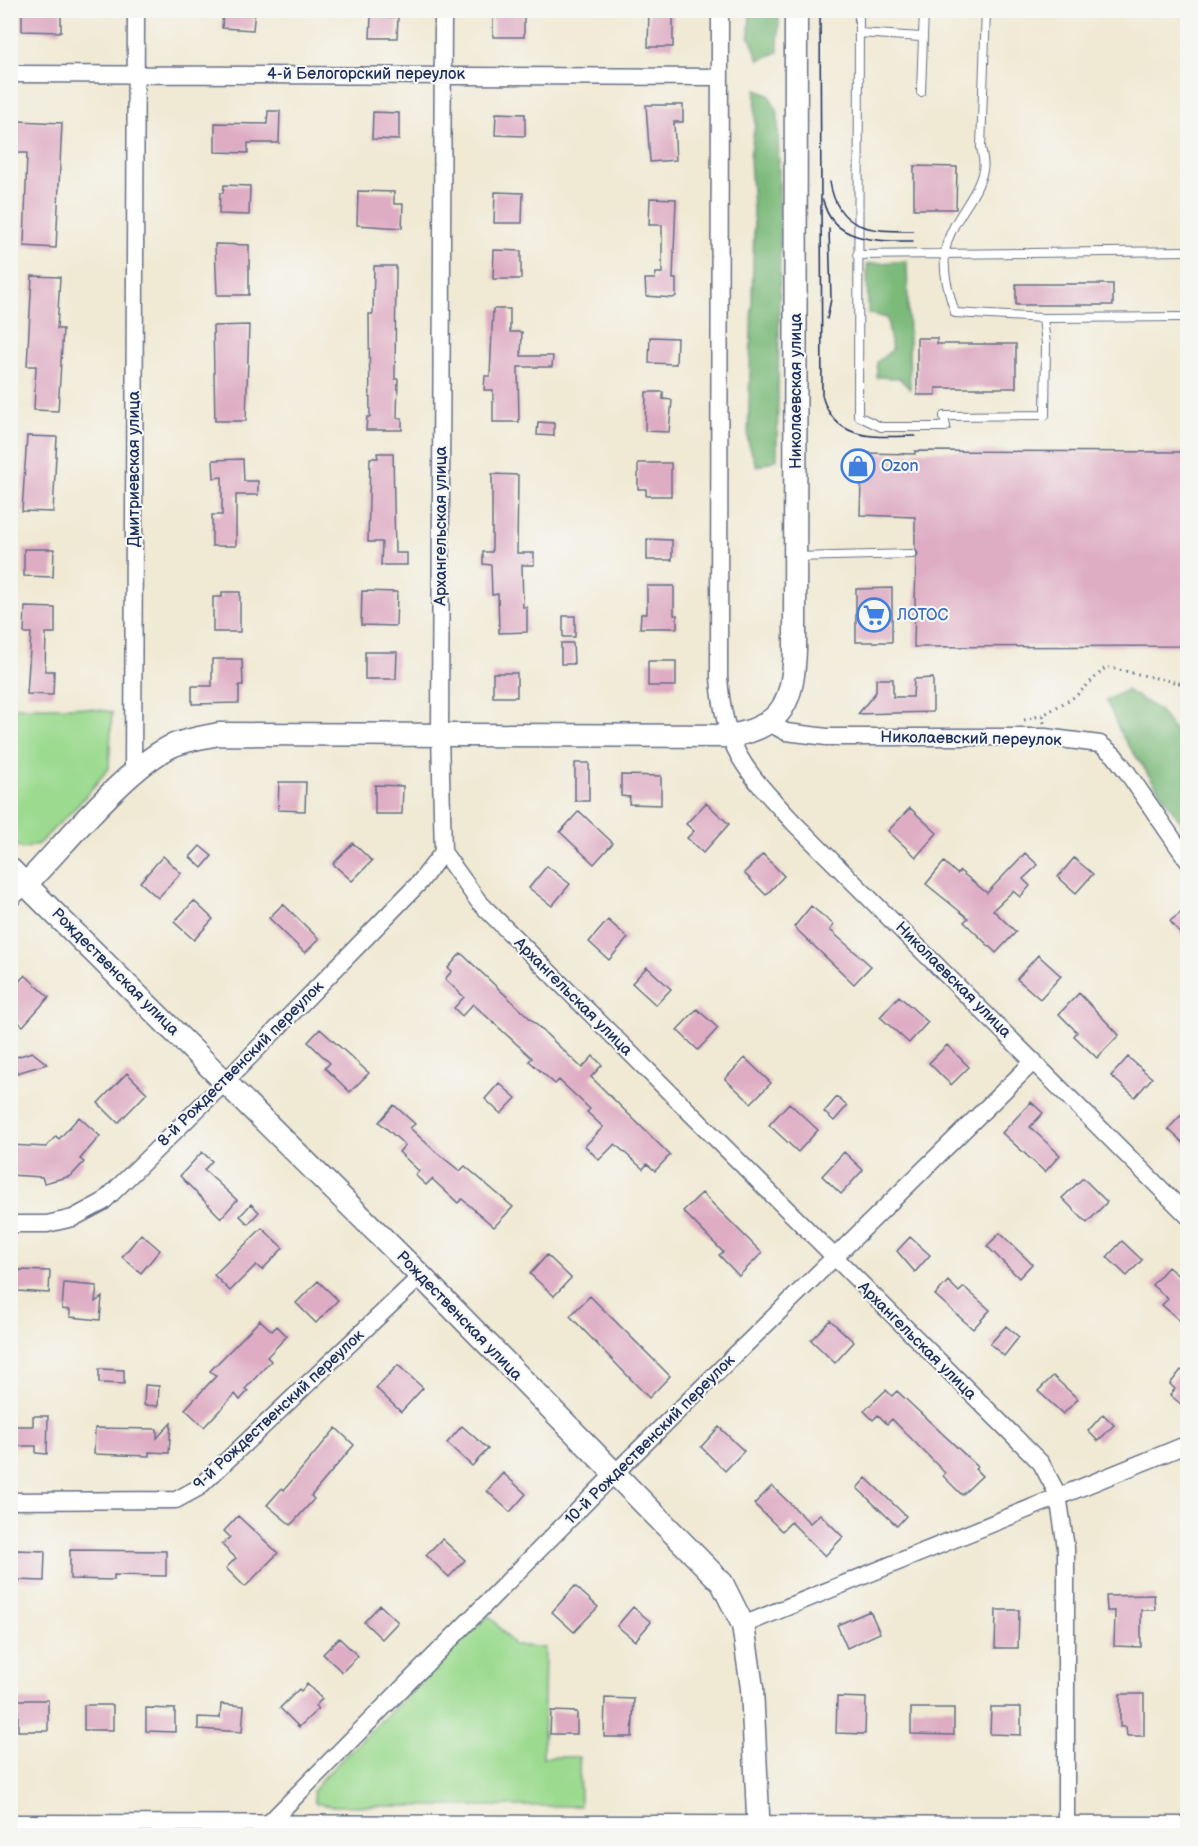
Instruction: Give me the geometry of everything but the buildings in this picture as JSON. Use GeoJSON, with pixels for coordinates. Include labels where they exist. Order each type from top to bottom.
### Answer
{"type":"FeatureCollection","features":[{"type":"Feature","properties":{"kind":"main road","name":"Николаевская улица"},"geometry":{"type":"LineString","coordinates":[[769,723],[788,697],[794,678],[796,10]]}},
{"type":"Feature","properties":{"kind":"main road"},"geometry":{"type":"LineString","coordinates":[[16,884],[133,773],[172,746],[219,734],[730,736],[755,732],[769,723]]}},
{"type":"Feature","properties":{"kind":"main road","name":"Рождественская улица"},"geometry":{"type":"LineString","coordinates":[[16,884],[226,1081],[722,1583],[743,1626],[752,1688],[758,1829]]}},
{"type":"Feature","properties":{"kind":"street","name":"Дмитриевская улица"},"geometry":{"type":"LineString","coordinates":[[133,773],[136,10]]}},
{"type":"Feature","properties":{"kind":"street","name":"Архангельская улица"},"geometry":{"type":"LineString","coordinates":[[443,10],[440,735],[443,852],[479,902],[833,1258],[1041,1463],[1058,1495],[1066,1548],[1066,1830]]}},
{"type":"Feature","properties":{"kind":"street","name":"Николаевская улица"},"geometry":{"type":"LineString","coordinates":[[720,10],[719,677],[722,712],[739,761],[794,823],[1188,1216]]}},
{"type":"Feature","properties":{"kind":"street","name":"4-й Белогорский переулок"},"geometry":{"type":"LineString","coordinates":[[10,74],[443,74],[720,77]]}},
{"type":"Feature","properties":{"kind":"street","name":"Николаевский переулок"},"geometry":{"type":"LineString","coordinates":[[769,723],[786,732],[827,737],[1045,737],[1100,744],[1114,755],[1188,861]]}},
{"type":"Feature","properties":{"kind":"street","name":"8-й Рождественский переулок"},"geometry":{"type":"LineString","coordinates":[[10,1224],[47,1224],[73,1218],[103,1202],[226,1081],[412,890],[443,852]]}},
{"type":"Feature","properties":{"kind":"street","name":"10-й Рождественский переулок"},"geometry":{"type":"LineString","coordinates":[[270,1822],[614,1474],[1034,1061]]}},
{"type":"Feature","properties":{"kind":"street","name":"9-й Рождественский переулок"},"geometry":{"type":"LineString","coordinates":[[10,1501],[176,1500],[198,1488],[421,1276]]}},
{"type":"Feature","properties":{"kind":"street"},"geometry":{"type":"LineString","coordinates":[[743,1626],[1058,1495],[1188,1444]]}},
{"type":"Feature","properties":{"kind":"street"},"geometry":{"type":"LineString","coordinates":[[10,1822],[171,1829],[270,1822],[452,1829],[1066,1830],[1188,1825]]}},
{"type":"Feature","properties":{"kind":"lane"},"geometry":{"type":"LineString","coordinates":[[860,10],[858,416],[881,427],[946,428],[944,416],[1045,415],[1046,344],[1043,318]]}},
{"type":"Feature","properties":{"kind":"lane"},"geometry":{"type":"LineString","coordinates":[[921,92],[921,37],[924,10]]}},
{"type":"Feature","properties":{"kind":"lane"},"geometry":{"type":"LineString","coordinates":[[986,10],[981,147],[984,169],[975,193],[957,221],[945,252],[945,283],[955,313],[1043,318],[1188,317]]}},
{"type":"Feature","properties":{"kind":"lane"},"geometry":{"type":"LineString","coordinates":[[860,33],[921,37]]}},
{"type":"Feature","properties":{"kind":"lane"},"geometry":{"type":"LineString","coordinates":[[857,255],[945,252],[1188,251]]}},
{"type":"Feature","properties":{"kind":"lane"},"geometry":{"type":"LineString","coordinates":[[795,557],[912,554]]}},
{"type":"Feature","properties":{"kind":"path"},"geometry":{"type":"LineString","coordinates":[[1045,737],[1043,715],[1076,696],[1106,667],[1188,686]]}},
{"type":"Feature","properties":{"kind":"green space"},"geometry":{"type":"Polygon","coordinates":[[[750,11],[779,11],[778,52],[759,60],[749,35],[750,11]]]}},
{"type":"Feature","properties":{"kind":"green space"},"geometry":{"type":"Polygon","coordinates":[[[756,90],[769,95],[778,113],[780,253],[777,459],[757,467],[748,442],[754,227],[750,157],[755,125],[756,90]]]}},
{"type":"Feature","properties":{"kind":"green space"},"geometry":{"type":"Polygon","coordinates":[[[907,261],[910,389],[899,378],[877,377],[877,362],[892,350],[887,318],[868,313],[867,264],[907,261]]]}},
{"type":"Feature","properties":{"kind":"green space"},"geometry":{"type":"Polygon","coordinates":[[[1126,690],[1159,710],[1187,748],[1187,831],[1122,736],[1106,700],[1126,690]]]}},
{"type":"Feature","properties":{"kind":"green space"},"geometry":{"type":"Polygon","coordinates":[[[11,707],[77,707],[112,712],[109,768],[78,805],[38,844],[23,849],[11,843],[11,707]]]}},
{"type":"Feature","properties":{"kind":"green space"},"geometry":{"type":"Polygon","coordinates":[[[489,1615],[514,1645],[545,1648],[543,1757],[579,1757],[580,1806],[330,1806],[315,1803],[313,1791],[325,1776],[489,1615]]]}},
{"type":"Feature","properties":{"kind":"tram line"},"geometry":{"type":"LineString","coordinates":[[820,10],[822,395],[828,410],[846,429],[872,436],[915,436]]}},
{"type":"Feature","properties":{"kind":"tram line"},"geometry":{"type":"LineString","coordinates":[[830,182],[834,198],[841,211],[849,219],[871,229],[913,231]]}},
{"type":"Feature","properties":{"kind":"tram line"},"geometry":{"type":"LineString","coordinates":[[823,200],[828,214],[836,225],[846,232],[859,237],[886,241],[913,241]]}},
{"type":"Feature","properties":{"kind":"tram line"},"geometry":{"type":"LineString","coordinates":[[827,319],[831,299],[829,229]]}},
{"type":"Feature","properties":{"kind":"place","name":"Ozon"},"geometry":{"type":"Point","coordinates":[858,466]}},
{"type":"Feature","properties":{"kind":"place","name":"ЛОТОС"},"geometry":{"type":"Point","coordinates":[874,615]}}]}
